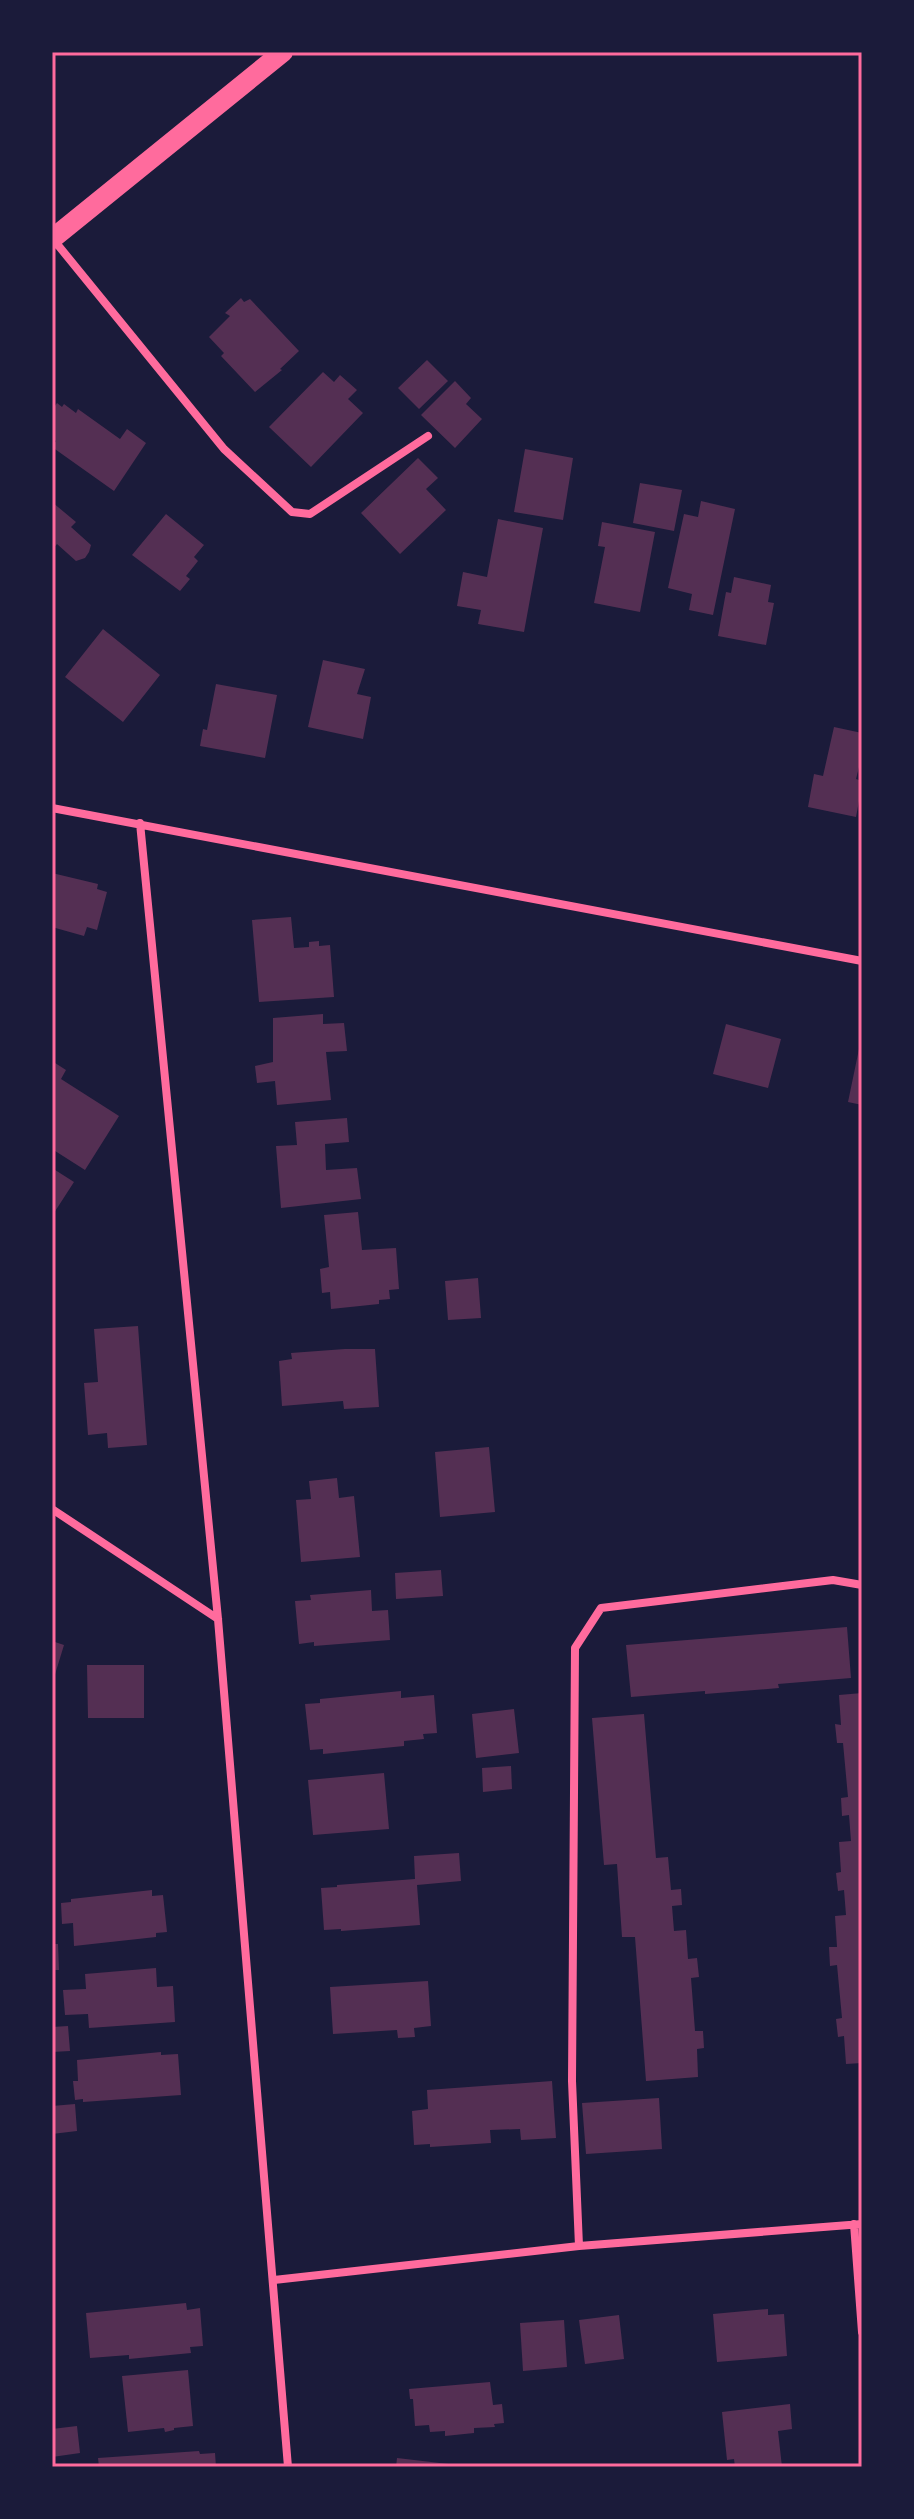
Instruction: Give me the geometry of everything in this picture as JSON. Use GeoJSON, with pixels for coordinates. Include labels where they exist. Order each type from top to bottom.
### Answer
{"type":"FeatureCollection","features":[{"type":"Feature","properties":{"kind":"main road"},"geometry":{"type":"LineString","coordinates":[[52,239],[283,52]]}},
{"type":"Feature","properties":{"kind":"street"},"geometry":{"type":"LineString","coordinates":[[52,239],[224,449],[292,512],[310,514],[428,436]]}},
{"type":"Feature","properties":{"kind":"street"},"geometry":{"type":"LineString","coordinates":[[52,808],[862,961]]}},
{"type":"Feature","properties":{"kind":"street"},"geometry":{"type":"LineString","coordinates":[[140,823],[218,1619],[288,2467]]}},
{"type":"Feature","properties":{"kind":"street"},"geometry":{"type":"LineString","coordinates":[[52,1509],[218,1619]]}},
{"type":"Feature","properties":{"kind":"street"},"geometry":{"type":"LineString","coordinates":[[579,2246],[572,2081],[575,1648],[601,1608],[833,1580],[862,1585]]}},
{"type":"Feature","properties":{"kind":"street"},"geometry":{"type":"LineString","coordinates":[[274,2280],[579,2246],[858,2224],[862,2332]]}},
{"type":"Feature","properties":{"kind":"building"},"geometry":{"type":"Polygon","coordinates":[[[241,298],[244,302],[250,299],[299,351],[255,392],[221,356],[224,353],[209,337],[230,316],[225,313],[241,298]]]}},
{"type":"Feature","properties":{"kind":"building"},"geometry":{"type":"Polygon","coordinates":[[[427,360],[448,381],[419,409],[398,388],[427,360]]]}},
{"type":"Feature","properties":{"kind":"building"},"geometry":{"type":"Polygon","coordinates":[[[323,372],[334,382],[340,375],[357,390],[348,399],[363,413],[311,467],[269,427],[323,372]]]}},
{"type":"Feature","properties":{"kind":"building"},"geometry":{"type":"Polygon","coordinates":[[[455,381],[471,398],[466,404],[482,419],[455,448],[421,415],[455,381]]]}},
{"type":"Feature","properties":{"kind":"building"},"geometry":{"type":"Polygon","coordinates":[[[57,403],[76,413],[78,409],[120,439],[127,429],[146,443],[114,491],[52,447],[56,441],[52,438],[52,410],[57,403]]]}},
{"type":"Feature","properties":{"kind":"building"},"geometry":{"type":"Polygon","coordinates":[[[525,449],[573,458],[563,520],[514,512],[525,449]]]}},
{"type":"Feature","properties":{"kind":"building"},"geometry":{"type":"Polygon","coordinates":[[[418,458],[438,478],[426,489],[446,510],[400,554],[361,513],[418,458]]]}},
{"type":"Feature","properties":{"kind":"building"},"geometry":{"type":"Polygon","coordinates":[[[640,483],[682,490],[674,531],[633,523],[640,483]]]}},
{"type":"Feature","properties":{"kind":"building"},"geometry":{"type":"Polygon","coordinates":[[[701,501],[735,509],[713,615],[689,610],[692,594],[668,588],[684,514],[698,517],[701,501]]]}},
{"type":"Feature","properties":{"kind":"building"},"geometry":{"type":"Polygon","coordinates":[[[52,502],[76,522],[71,527],[91,545],[85,558],[76,561],[57,544],[52,550],[52,502]]]}},
{"type":"Feature","properties":{"kind":"building"},"geometry":{"type":"Polygon","coordinates":[[[166,514],[204,545],[194,557],[198,561],[186,576],[190,579],[180,591],[132,555],[166,514]]]}},
{"type":"Feature","properties":{"kind":"building"},"geometry":{"type":"Polygon","coordinates":[[[498,519],[543,528],[524,632],[478,624],[481,610],[457,606],[463,572],[487,577],[498,519]]]}},
{"type":"Feature","properties":{"kind":"building"},"geometry":{"type":"Polygon","coordinates":[[[602,522],[655,532],[640,612],[594,603],[605,547],[598,546],[602,522]]]}},
{"type":"Feature","properties":{"kind":"building"},"geometry":{"type":"Polygon","coordinates":[[[734,577],[771,585],[768,602],[774,603],[766,645],[718,636],[726,592],[731,593],[734,577]]]}},
{"type":"Feature","properties":{"kind":"building"},"geometry":{"type":"Polygon","coordinates":[[[103,629],[160,675],[123,722],[65,677],[103,629]]]}},
{"type":"Feature","properties":{"kind":"building"},"geometry":{"type":"Polygon","coordinates":[[[323,660],[365,669],[357,694],[371,697],[363,739],[308,727],[323,660]]]}},
{"type":"Feature","properties":{"kind":"building"},"geometry":{"type":"Polygon","coordinates":[[[216,684],[277,695],[265,758],[200,746],[203,729],[207,730],[216,684]]]}},
{"type":"Feature","properties":{"kind":"building"},"geometry":{"type":"Polygon","coordinates":[[[834,727],[862,733],[862,768],[859,767],[856,779],[862,781],[862,785],[856,817],[808,807],[814,774],[823,776],[834,727]]]}},
{"type":"Feature","properties":{"kind":"building"},"geometry":{"type":"Polygon","coordinates":[[[52,873],[98,884],[97,889],[107,892],[97,930],[87,927],[84,936],[52,927],[52,873]]]}},
{"type":"Feature","properties":{"kind":"building"},"geometry":{"type":"Polygon","coordinates":[[[291,917],[294,948],[309,947],[309,942],[319,941],[319,946],[330,945],[334,997],[259,1002],[252,920],[291,917]]]}},
{"type":"Feature","properties":{"kind":"building"},"geometry":{"type":"Polygon","coordinates":[[[323,1014],[323,1024],[344,1023],[347,1051],[326,1052],[331,1100],[277,1105],[275,1081],[257,1083],[255,1066],[273,1062],[273,1018],[323,1014]]]}},
{"type":"Feature","properties":{"kind":"building"},"geometry":{"type":"Polygon","coordinates":[[[726,1024],[781,1039],[768,1088],[713,1074],[726,1024]]]}},
{"type":"Feature","properties":{"kind":"building"},"geometry":{"type":"Polygon","coordinates":[[[859,1049],[862,1049],[862,1105],[848,1102],[859,1049]]]}},
{"type":"Feature","properties":{"kind":"building"},"geometry":{"type":"Polygon","coordinates":[[[52,1061],[66,1070],[61,1079],[119,1116],[85,1170],[52,1149],[52,1061]]]}},
{"type":"Feature","properties":{"kind":"building"},"geometry":{"type":"Polygon","coordinates":[[[347,1118],[349,1142],[325,1144],[326,1170],[357,1168],[361,1199],[281,1208],[276,1146],[297,1145],[295,1122],[347,1118]]]}},
{"type":"Feature","properties":{"kind":"building"},"geometry":{"type":"Polygon","coordinates":[[[52,1168],[74,1182],[52,1216],[52,1168]]]}},
{"type":"Feature","properties":{"kind":"building"},"geometry":{"type":"Polygon","coordinates":[[[358,1212],[362,1250],[396,1248],[399,1289],[389,1290],[390,1299],[379,1300],[379,1304],[331,1309],[330,1292],[322,1293],[320,1269],[329,1267],[324,1215],[358,1212]]]}},
{"type":"Feature","properties":{"kind":"building"},"geometry":{"type":"Polygon","coordinates":[[[478,1278],[481,1318],[448,1320],[445,1281],[478,1278]]]}},
{"type":"Feature","properties":{"kind":"building"},"geometry":{"type":"Polygon","coordinates":[[[138,1326],[147,1445],[108,1448],[107,1433],[88,1435],[84,1383],[98,1382],[94,1329],[138,1326]]]}},
{"type":"Feature","properties":{"kind":"building"},"geometry":{"type":"Polygon","coordinates":[[[375,1349],[379,1407],[344,1409],[343,1401],[282,1406],[279,1361],[292,1359],[291,1353],[375,1349]]]}},
{"type":"Feature","properties":{"kind":"building"},"geometry":{"type":"Polygon","coordinates":[[[489,1447],[495,1512],[440,1517],[435,1452],[489,1447]]]}},
{"type":"Feature","properties":{"kind":"building"},"geometry":{"type":"Polygon","coordinates":[[[337,1478],[339,1498],[354,1496],[360,1557],[301,1562],[296,1500],[311,1499],[309,1481],[337,1478]]]}},
{"type":"Feature","properties":{"kind":"building"},"geometry":{"type":"Polygon","coordinates":[[[441,1570],[443,1596],[396,1599],[395,1573],[441,1570]]]}},
{"type":"Feature","properties":{"kind":"building"},"geometry":{"type":"Polygon","coordinates":[[[371,1590],[372,1611],[388,1610],[390,1640],[314,1646],[314,1642],[299,1644],[295,1601],[311,1600],[310,1595],[371,1590]]]}},
{"type":"Feature","properties":{"kind":"building"},"geometry":{"type":"Polygon","coordinates":[[[847,1627],[851,1678],[778,1684],[779,1688],[631,1697],[626,1645],[847,1627]]]}},
{"type":"Feature","properties":{"kind":"building"},"geometry":{"type":"Polygon","coordinates":[[[52,1641],[64,1645],[53,1681],[52,1681],[52,1641]]]}},
{"type":"Feature","properties":{"kind":"building"},"geometry":{"type":"Polygon","coordinates":[[[87,1665],[144,1665],[144,1718],[88,1718],[87,1665]]]}},
{"type":"Feature","properties":{"kind":"building"},"geometry":{"type":"Polygon","coordinates":[[[401,1691],[401,1698],[434,1695],[437,1733],[423,1734],[424,1739],[404,1741],[404,1746],[323,1754],[323,1749],[310,1750],[305,1704],[320,1703],[320,1699],[401,1691]]]}},
{"type":"Feature","properties":{"kind":"building"},"geometry":{"type":"Polygon","coordinates":[[[862,1693],[862,2063],[846,2064],[844,2036],[838,2037],[836,2019],[842,2018],[837,1965],[830,1966],[829,1947],[837,1947],[835,1916],[846,1915],[844,1890],[838,1891],[836,1873],[841,1872],[839,1842],[851,1841],[849,1815],[842,1816],[841,1798],[848,1797],[843,1743],[837,1743],[835,1724],[841,1725],[839,1695],[862,1693]]]}},
{"type":"Feature","properties":{"kind":"building"},"geometry":{"type":"Polygon","coordinates":[[[514,1709],[519,1753],[476,1758],[472,1714],[514,1709]]]}},
{"type":"Feature","properties":{"kind":"building"},"geometry":{"type":"Polygon","coordinates":[[[644,1714],[656,1858],[668,1857],[671,1890],[681,1889],[682,1905],[672,1906],[674,1931],[686,1930],[688,1959],[697,1958],[699,1977],[691,1978],[695,2031],[703,2031],[704,2048],[697,2049],[698,2077],[646,2081],[635,1937],[622,1937],[617,1864],[604,1865],[592,1718],[644,1714]]]}},
{"type":"Feature","properties":{"kind":"building"},"geometry":{"type":"Polygon","coordinates":[[[511,1766],[512,1789],[483,1792],[482,1768],[511,1766]]]}},
{"type":"Feature","properties":{"kind":"building"},"geometry":{"type":"Polygon","coordinates":[[[384,1773],[389,1829],[313,1835],[308,1780],[384,1773]]]}},
{"type":"Feature","properties":{"kind":"building"},"geometry":{"type":"Polygon","coordinates":[[[459,1853],[461,1881],[417,1885],[420,1925],[324,1930],[321,1888],[415,1879],[414,1856],[459,1853]]]}},
{"type":"Feature","properties":{"kind":"building"},"geometry":{"type":"Polygon","coordinates":[[[152,1890],[152,1896],[163,1895],[167,1932],[156,1933],[156,1937],[74,1946],[73,1923],[62,1924],[61,1903],[71,1902],[71,1899],[152,1890]]]}},
{"type":"Feature","properties":{"kind":"building"},"geometry":{"type":"Polygon","coordinates":[[[52,1944],[58,1944],[59,1970],[52,1970],[52,1944]]]}},
{"type":"Feature","properties":{"kind":"building"},"geometry":{"type":"Polygon","coordinates":[[[156,1968],[157,1987],[173,1986],[175,2022],[89,2028],[88,2014],[65,2015],[63,1990],[86,1989],[85,1974],[156,1968]]]}},
{"type":"Feature","properties":{"kind":"building"},"geometry":{"type":"Polygon","coordinates":[[[428,1981],[431,2026],[414,2028],[415,2037],[398,2038],[397,2030],[333,2034],[330,1987],[428,1981]]]}},
{"type":"Feature","properties":{"kind":"building"},"geometry":{"type":"Polygon","coordinates":[[[68,2026],[70,2051],[52,2052],[52,2027],[68,2026]]]}},
{"type":"Feature","properties":{"kind":"building"},"geometry":{"type":"Polygon","coordinates":[[[161,2052],[161,2055],[178,2054],[181,2095],[75,2100],[73,2081],[78,2081],[77,2060],[161,2052]]]}},
{"type":"Feature","properties":{"kind":"building"},"geometry":{"type":"Polygon","coordinates":[[[552,2081],[556,2138],[521,2140],[520,2129],[490,2130],[491,2143],[430,2147],[430,2144],[414,2145],[412,2111],[428,2109],[427,2090],[552,2081]]]}},
{"type":"Feature","properties":{"kind":"building"},"geometry":{"type":"Polygon","coordinates":[[[659,2098],[662,2149],[586,2154],[582,2103],[659,2098]]]}},
{"type":"Feature","properties":{"kind":"building"},"geometry":{"type":"Polygon","coordinates":[[[75,2104],[77,2131],[52,2134],[52,2106],[75,2104]]]}},
{"type":"Feature","properties":{"kind":"building"},"geometry":{"type":"Polygon","coordinates":[[[186,2303],[187,2310],[200,2308],[203,2346],[190,2347],[191,2353],[129,2359],[129,2355],[90,2358],[86,2313],[186,2303]]]}},
{"type":"Feature","properties":{"kind":"building"},"geometry":{"type":"Polygon","coordinates":[[[768,2309],[768,2315],[784,2314],[787,2356],[717,2362],[713,2314],[768,2309]]]}},
{"type":"Feature","properties":{"kind":"building"},"geometry":{"type":"Polygon","coordinates":[[[619,2315],[624,2359],[585,2364],[579,2320],[619,2315]]]}},
{"type":"Feature","properties":{"kind":"building"},"geometry":{"type":"Polygon","coordinates":[[[564,2320],[567,2367],[523,2371],[520,2323],[564,2320]]]}},
{"type":"Feature","properties":{"kind":"building"},"geometry":{"type":"Polygon","coordinates":[[[188,2370],[193,2426],[165,2432],[164,2428],[128,2432],[122,2376],[188,2370]]]}},
{"type":"Feature","properties":{"kind":"building"},"geometry":{"type":"Polygon","coordinates":[[[490,2382],[493,2405],[502,2404],[504,2423],[494,2424],[495,2427],[474,2428],[474,2433],[445,2436],[445,2431],[430,2432],[429,2425],[415,2426],[409,2389],[490,2382]]]}},
{"type":"Feature","properties":{"kind":"building"},"geometry":{"type":"Polygon","coordinates":[[[790,2404],[792,2429],[778,2431],[782,2467],[735,2467],[734,2459],[727,2460],[722,2412],[790,2404]]]}},
{"type":"Feature","properties":{"kind":"building"},"geometry":{"type":"Polygon","coordinates":[[[77,2426],[80,2453],[52,2457],[52,2429],[77,2426]]]}},
{"type":"Feature","properties":{"kind":"building"},"geometry":{"type":"Polygon","coordinates":[[[199,2451],[200,2454],[215,2453],[216,2467],[99,2467],[98,2458],[199,2451]]]}},
{"type":"Feature","properties":{"kind":"building"},"geometry":{"type":"Polygon","coordinates":[[[397,2458],[457,2465],[457,2467],[396,2467],[397,2458]]]}}]}
